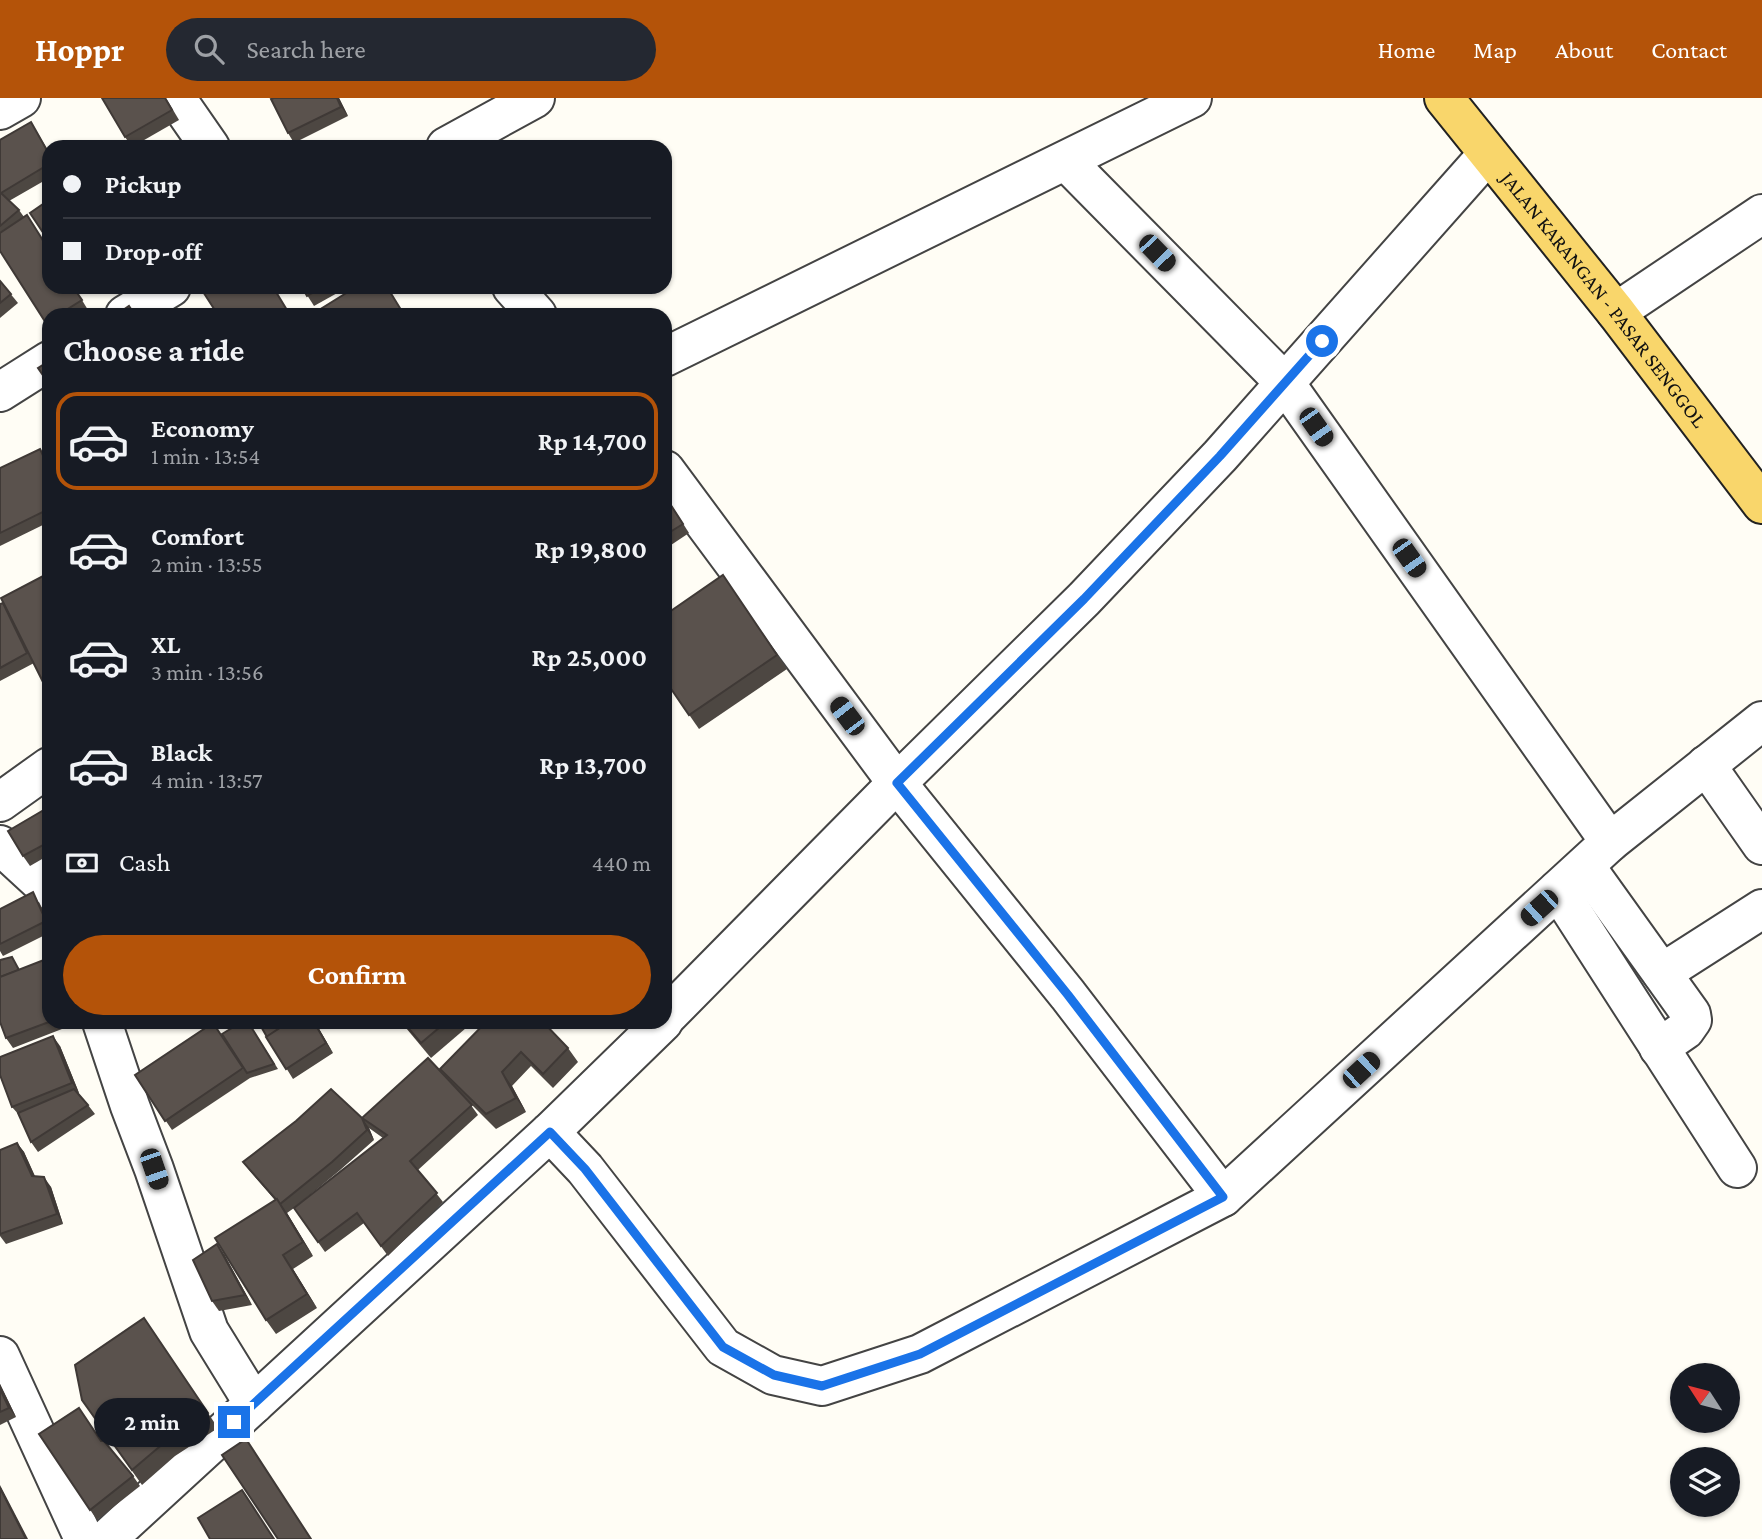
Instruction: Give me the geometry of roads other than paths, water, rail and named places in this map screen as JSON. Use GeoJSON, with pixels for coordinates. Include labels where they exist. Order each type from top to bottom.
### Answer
{"type":"FeatureCollection","features":[{"type":"Feature","properties":{"kind":"main road","name":"JALAN KARANGAN - PASAR SENGGOL"},"geometry":{"type":"LineString","coordinates":[[1444,98],[1757,488]]}},
{"type":"Feature","properties":{"kind":"street"},"geometry":{"type":"LineString","coordinates":[[0,110],[21,98]]}},
{"type":"Feature","properties":{"kind":"street"},"geometry":{"type":"LineString","coordinates":[[176,98],[205,140]]}},
{"type":"Feature","properties":{"kind":"street"},"geometry":{"type":"LineString","coordinates":[[459,140],[535,98]]}},
{"type":"Feature","properties":{"kind":"street"},"geometry":{"type":"LineString","coordinates":[[672,354],[1192,98]]}},
{"type":"Feature","properties":{"kind":"street"},"geometry":{"type":"LineString","coordinates":[[672,1011],[1084,599],[1285,383],[1488,154]]}},
{"type":"Feature","properties":{"kind":"street"},"geometry":{"type":"LineString","coordinates":[[1066,161],[1285,383],[1584,866],[1691,1014],[1692,1020],[1685,1030],[1659,1048]]}},
{"type":"Feature","properties":{"kind":"street"},"geometry":{"type":"LineString","coordinates":[[1616,312],[1762,214]]}},
{"type":"Feature","properties":{"kind":"street"},"geometry":{"type":"LineString","coordinates":[[518,294],[531,308]]}},
{"type":"Feature","properties":{"kind":"street"},"geometry":{"type":"LineString","coordinates":[[145,308],[170,299]]}},
{"type":"Feature","properties":{"kind":"street"},"geometry":{"type":"LineString","coordinates":[[0,392],[42,365]]}},
{"type":"Feature","properties":{"kind":"street"},"geometry":{"type":"LineString","coordinates":[[672,479],[897,783],[1068,995],[1223,1197]]}},
{"type":"Feature","properties":{"kind":"street"},"geometry":{"type":"LineString","coordinates":[[550,1132],[585,1169],[723,1347],[774,1375],[822,1386],[920,1354],[1223,1197],[1584,866],[1762,721]]}},
{"type":"Feature","properties":{"kind":"street"},"geometry":{"type":"LineString","coordinates":[[1706,765],[1762,845]]}},
{"type":"Feature","properties":{"kind":"street"},"geometry":{"type":"LineString","coordinates":[[0,802],[42,772]]}},
{"type":"Feature","properties":{"kind":"street"},"geometry":{"type":"LineString","coordinates":[[0,845],[42,884]]}},
{"type":"Feature","properties":{"kind":"street"},"geometry":{"type":"LineString","coordinates":[[1584,866],[1659,1048],[1737,1168]]}},
{"type":"Feature","properties":{"kind":"street"},"geometry":{"type":"LineString","coordinates":[[1662,973],[1762,909]]}},
{"type":"Feature","properties":{"kind":"street"},"geometry":{"type":"LineString","coordinates":[[104,1029],[209,1331],[254,1404]]}},
{"type":"Feature","properties":{"kind":"street"},"geometry":{"type":"LineString","coordinates":[[107,1539],[550,1132],[654,1029]]}},
{"type":"Feature","properties":{"kind":"street"},"geometry":{"type":"LineString","coordinates":[[0,1356],[84,1539]]}}]}
